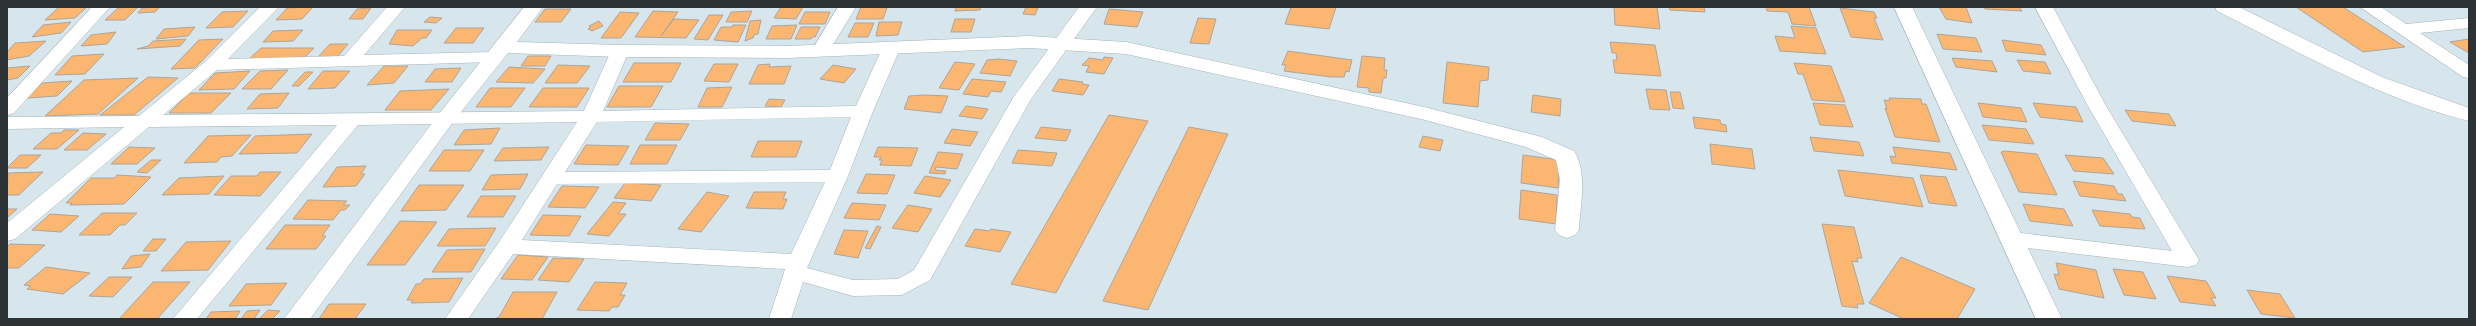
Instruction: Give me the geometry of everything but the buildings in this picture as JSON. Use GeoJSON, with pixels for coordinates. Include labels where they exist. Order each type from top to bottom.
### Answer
{"type":"FeatureCollection","features":[{"type":"Feature","properties":{"kind":"street"},"geometry":{"type":"LineString","coordinates":[[7,109],[101,7]]}},
{"type":"Feature","properties":{"kind":"street"},"geometry":{"type":"LineString","coordinates":[[7,234],[212,65],[270,7]]}},
{"type":"Feature","properties":{"kind":"street"},"geometry":{"type":"LineString","coordinates":[[349,61],[396,7]]}},
{"type":"Feature","properties":{"kind":"street"},"geometry":{"type":"LineString","coordinates":[[297,319],[446,118],[534,7]]}},
{"type":"Feature","properties":{"kind":"street"},"geometry":{"type":"LineString","coordinates":[[821,50],[847,7]]}},
{"type":"Feature","properties":{"kind":"street"},"geometry":{"type":"LineString","coordinates":[[507,247],[590,249],[748,262],[796,267],[853,288],[902,287],[922,275],[1022,98],[1088,7]]}},
{"type":"Feature","properties":{"kind":"street"},"geometry":{"type":"LineString","coordinates":[[1903,7],[2049,319]]}},
{"type":"Feature","properties":{"kind":"street"},"geometry":{"type":"LineString","coordinates":[[2012,239],[2188,260],[2097,106],[2072,54],[2044,7]]}},
{"type":"Feature","properties":{"kind":"street"},"geometry":{"type":"LineString","coordinates":[[2224,7],[2344,66],[2436,106],[2469,115]]}},
{"type":"Feature","properties":{"kind":"street"},"geometry":{"type":"LineString","coordinates":[[2369,7],[2469,74]]}},
{"type":"Feature","properties":{"kind":"street"},"geometry":{"type":"LineString","coordinates":[[2403,29],[2469,23]]}},
{"type":"Feature","properties":{"kind":"street"},"geometry":{"type":"LineString","coordinates":[[212,65],[349,61],[497,52],[891,49],[1029,42],[1126,48],[1424,113],[1534,142],[1566,156],[1571,180],[1567,230]]}},
{"type":"Feature","properties":{"kind":"street"},"geometry":{"type":"LineString","coordinates":[[780,319],[796,267],[838,176],[863,111],[891,49]]}},
{"type":"Feature","properties":{"kind":"street"},"geometry":{"type":"LineString","coordinates":[[456,319],[507,247],[591,116],[620,51]]}},
{"type":"Feature","properties":{"kind":"street"},"geometry":{"type":"LineString","coordinates":[[7,123],[812,114],[863,111]]}},
{"type":"Feature","properties":{"kind":"street"},"geometry":{"type":"LineString","coordinates":[[184,319],[352,120]]}},
{"type":"Feature","properties":{"kind":"street"},"geometry":{"type":"LineString","coordinates":[[551,178],[838,176]]}}]}
